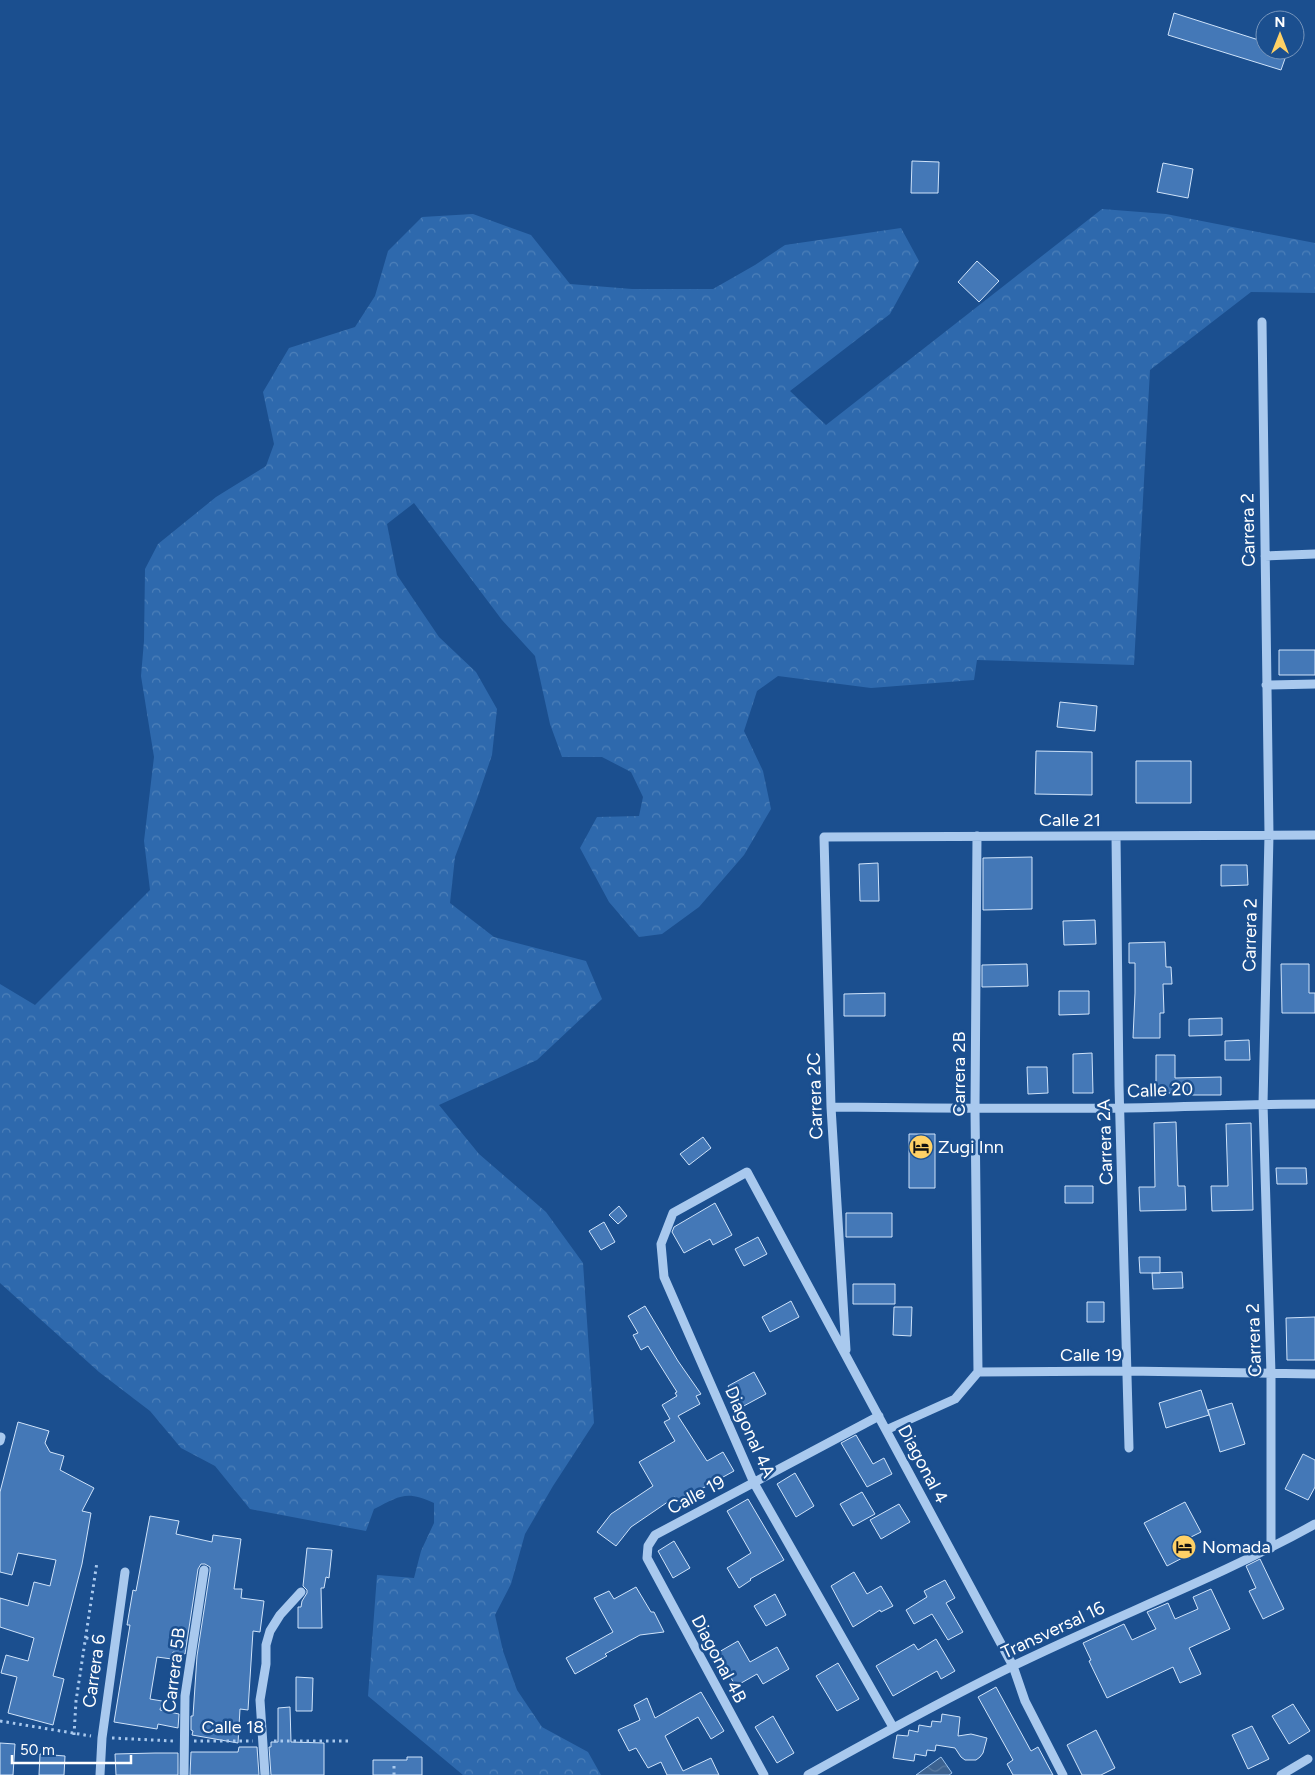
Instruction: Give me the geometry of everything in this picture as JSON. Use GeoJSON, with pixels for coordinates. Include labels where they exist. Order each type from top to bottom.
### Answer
{"type":"FeatureCollection","features":[{"type":"Feature","properties":{"kind":"street","name":"Carrera 2"},"geometry":{"type":"LineString","coordinates":[[1262,322],[1269,835],[1263,1104],[1271,1374],[1272,1548]]}},
{"type":"Feature","properties":{"kind":"street"},"geometry":{"type":"LineString","coordinates":[[1265,556],[1315,554]]}},
{"type":"Feature","properties":{"kind":"street"},"geometry":{"type":"LineString","coordinates":[[1266,685],[1315,684]]}},
{"type":"Feature","properties":{"kind":"street","name":"Calle 21"},"geometry":{"type":"LineString","coordinates":[[824,837],[1315,835]]}},
{"type":"Feature","properties":{"kind":"street","name":"Carrera 2B"},"geometry":{"type":"LineString","coordinates":[[977,836],[975,1109],[978,1372]]}},
{"type":"Feature","properties":{"kind":"street","name":"Carrera 2A"},"geometry":{"type":"LineString","coordinates":[[1116,836],[1119,1086],[1129,1448]]}},
{"type":"Feature","properties":{"kind":"street","name":"Carrera 2C"},"geometry":{"type":"LineString","coordinates":[[824,837],[831,1107],[846,1352]]}},
{"type":"Feature","properties":{"kind":"street","name":"Calle 20"},"geometry":{"type":"LineString","coordinates":[[831,1107],[975,1109],[1315,1104]]}},
{"type":"Feature","properties":{"kind":"street","name":"Diagonal 4"},"geometry":{"type":"LineString","coordinates":[[747,1172],[846,1352],[1013,1666],[1025,1701],[1063,1775]]}},
{"type":"Feature","properties":{"kind":"street","name":"Diagonal 4A"},"geometry":{"type":"LineString","coordinates":[[747,1172],[673,1212],[661,1244],[664,1277],[754,1483],[893,1727]]}},
{"type":"Feature","properties":{"kind":"street","name":"Calle 19"},"geometry":{"type":"LineString","coordinates":[[978,1372],[1127,1371],[1315,1374]]}},
{"type":"Feature","properties":{"kind":"street"},"geometry":{"type":"LineString","coordinates":[[886,1430],[955,1398],[978,1372]]}},
{"type":"Feature","properties":{"kind":"street","name":"Calle 19"},"geometry":{"type":"LineString","coordinates":[[646,1558],[648,1546],[655,1535],[879,1416]]}},
{"type":"Feature","properties":{"kind":"street","name":"Transversal 16"},"geometry":{"type":"LineString","coordinates":[[808,1775],[893,1727],[1013,1666],[1272,1548],[1315,1524]]}},
{"type":"Feature","properties":{"kind":"street","name":"Diagonal 4B"},"geometry":{"type":"LineString","coordinates":[[646,1558],[764,1775]]}},
{"type":"Feature","properties":{"kind":"street","name":"Carrera 5B"},"geometry":{"type":"LineString","coordinates":[[184,1775],[185,1696],[204,1570]]}},
{"type":"Feature","properties":{"kind":"street","name":"Carrera 6"},"geometry":{"type":"LineString","coordinates":[[100,1775],[102,1738],[125,1572]]}},
{"type":"Feature","properties":{"kind":"street"},"geometry":{"type":"LineString","coordinates":[[266,1775],[260,1700],[266,1664],[266,1644],[270,1631],[280,1615],[301,1592]]}},
{"type":"Feature","properties":{"kind":"street"},"geometry":{"type":"LineString","coordinates":[[1282,1775],[1308,1759]]}},
{"type":"Feature","properties":{"kind":"path"},"geometry":{"type":"LineString","coordinates":[[74,1735],[76,1701],[98,1562]]}},
{"type":"Feature","properties":{"kind":"path"},"geometry":{"type":"LineString","coordinates":[[86,1638],[114,1642]]}},
{"type":"Feature","properties":{"kind":"path","name":"Calle 18"},"geometry":{"type":"LineString","coordinates":[[0,1722],[102,1738],[183,1741],[348,1741]]}},
{"type":"Feature","properties":{"kind":"path"},"geometry":{"type":"LineString","coordinates":[[394,1764],[394,1775]]}},
{"type":"Feature","properties":{"kind":"green space"},"geometry":{"type":"Polygon","coordinates":[[[1102,209],[1166,214],[1315,243],[1315,293],[1251,292],[1150,370],[1134,665],[977,660],[974,680],[871,688],[778,676],[757,691],[744,731],[763,771],[771,809],[744,855],[699,907],[662,934],[639,937],[609,902],[580,848],[597,817],[639,816],[643,797],[631,772],[602,757],[562,757],[550,724],[535,656],[502,620],[414,503],[387,524],[397,575],[439,637],[476,672],[497,709],[492,755],[455,857],[450,903],[494,937],[586,961],[602,999],[537,1060],[439,1105],[479,1154],[546,1212],[583,1263],[594,1423],[553,1486],[525,1534],[511,1584],[495,1615],[503,1651],[517,1690],[542,1727],[588,1752],[601,1775],[463,1775],[368,1696],[377,1575],[414,1578],[421,1551],[434,1523],[434,1503],[410,1496],[397,1498],[374,1509],[366,1531],[250,1509],[215,1466],[181,1448],[150,1411],[99,1372],[0,1283],[0,984],[35,1005],[150,890],[144,841],[154,757],[141,676],[144,641],[145,569],[158,544],[216,497],[266,466],[274,444],[263,392],[289,348],[355,327],[375,296],[388,251],[422,217],[473,214],[531,235],[570,284],[632,289],[713,289],[785,245],[901,228],[919,261],[890,314],[790,391],[826,425],[1102,209]]]}},
{"type":"Feature","properties":{"kind":"water"},"geometry":{"type":"Polygon","coordinates":[[[941,1757],[952,1773],[949,1775],[916,1775],[941,1757]]]}},
{"type":"Feature","properties":{"kind":"building"},"geometry":{"type":"Polygon","coordinates":[[[1174,13],[1255,39],[1255,60],[1284,60],[1281,70],[1168,35],[1174,13]]]}},
{"type":"Feature","properties":{"kind":"building"},"geometry":{"type":"Polygon","coordinates":[[[912,161],[939,162],[938,193],[911,193],[912,161]]]}},
{"type":"Feature","properties":{"kind":"building"},"geometry":{"type":"Polygon","coordinates":[[[1163,163],[1193,169],[1188,198],[1157,192],[1163,163]]]}},
{"type":"Feature","properties":{"kind":"building"},"geometry":{"type":"Polygon","coordinates":[[[977,261],[999,281],[979,302],[958,282],[977,261]]]}},
{"type":"Feature","properties":{"kind":"building"},"geometry":{"type":"Polygon","coordinates":[[[1279,650],[1315,650],[1315,675],[1279,675],[1279,650]]]}},
{"type":"Feature","properties":{"kind":"building"},"geometry":{"type":"Polygon","coordinates":[[[1060,702],[1097,706],[1095,731],[1057,727],[1060,702]]]}},
{"type":"Feature","properties":{"kind":"building"},"geometry":{"type":"Polygon","coordinates":[[[1036,751],[1092,752],[1092,795],[1035,794],[1036,751]]]}},
{"type":"Feature","properties":{"kind":"building"},"geometry":{"type":"Polygon","coordinates":[[[1136,761],[1191,761],[1191,803],[1136,803],[1136,761]]]}},
{"type":"Feature","properties":{"kind":"building"},"geometry":{"type":"Polygon","coordinates":[[[1032,857],[1032,909],[983,910],[983,858],[1032,857]]]}},
{"type":"Feature","properties":{"kind":"building"},"geometry":{"type":"Polygon","coordinates":[[[878,863],[879,901],[860,901],[859,864],[878,863]]]}},
{"type":"Feature","properties":{"kind":"building"},"geometry":{"type":"Polygon","coordinates":[[[1221,865],[1247,865],[1248,885],[1221,886],[1221,865]]]}},
{"type":"Feature","properties":{"kind":"building"},"geometry":{"type":"Polygon","coordinates":[[[1095,920],[1096,944],[1064,945],[1063,921],[1095,920]]]}},
{"type":"Feature","properties":{"kind":"building"},"geometry":{"type":"Polygon","coordinates":[[[1165,942],[1166,967],[1171,967],[1172,984],[1163,984],[1164,1013],[1160,1013],[1160,1038],[1133,1038],[1135,963],[1129,963],[1129,943],[1165,942]]]}},
{"type":"Feature","properties":{"kind":"building"},"geometry":{"type":"Polygon","coordinates":[[[1027,964],[1028,986],[982,987],[982,965],[1027,964]]]}},
{"type":"Feature","properties":{"kind":"building"},"geometry":{"type":"Polygon","coordinates":[[[1281,964],[1309,964],[1309,993],[1315,993],[1315,1013],[1282,1013],[1281,964]]]}},
{"type":"Feature","properties":{"kind":"building"},"geometry":{"type":"Polygon","coordinates":[[[1059,991],[1089,991],[1089,1014],[1059,1015],[1059,991]]]}},
{"type":"Feature","properties":{"kind":"building"},"geometry":{"type":"Polygon","coordinates":[[[885,993],[885,1016],[844,1016],[844,994],[885,993]]]}},
{"type":"Feature","properties":{"kind":"building"},"geometry":{"type":"Polygon","coordinates":[[[1222,1018],[1222,1035],[1189,1036],[1189,1019],[1222,1018]]]}},
{"type":"Feature","properties":{"kind":"building"},"geometry":{"type":"Polygon","coordinates":[[[1249,1040],[1250,1060],[1225,1060],[1225,1041],[1249,1040]]]}},
{"type":"Feature","properties":{"kind":"building"},"geometry":{"type":"Polygon","coordinates":[[[1092,1053],[1093,1093],[1073,1093],[1073,1054],[1092,1053]]]}},
{"type":"Feature","properties":{"kind":"building"},"geometry":{"type":"Polygon","coordinates":[[[1156,1055],[1175,1055],[1175,1078],[1221,1077],[1221,1095],[1156,1093],[1156,1055]]]}},
{"type":"Feature","properties":{"kind":"building"},"geometry":{"type":"Polygon","coordinates":[[[1027,1067],[1047,1067],[1048,1093],[1028,1094],[1027,1067]]]}},
{"type":"Feature","properties":{"kind":"building"},"geometry":{"type":"Polygon","coordinates":[[[1176,1122],[1178,1186],[1185,1186],[1186,1210],[1140,1211],[1139,1187],[1155,1187],[1154,1123],[1176,1122]]]}},
{"type":"Feature","properties":{"kind":"building"},"geometry":{"type":"Polygon","coordinates":[[[1251,1123],[1253,1210],[1212,1211],[1211,1186],[1228,1186],[1226,1124],[1251,1123]]]}},
{"type":"Feature","properties":{"kind":"building"},"geometry":{"type":"Polygon","coordinates":[[[909,1134],[935,1134],[935,1188],[909,1188],[909,1134]]]}},
{"type":"Feature","properties":{"kind":"building"},"geometry":{"type":"Polygon","coordinates":[[[703,1137],[711,1148],[689,1165],[680,1154],[703,1137]]]}},
{"type":"Feature","properties":{"kind":"building"},"geometry":{"type":"Polygon","coordinates":[[[1276,1168],[1306,1168],[1307,1184],[1277,1184],[1276,1168]]]}},
{"type":"Feature","properties":{"kind":"building"},"geometry":{"type":"Polygon","coordinates":[[[1065,1186],[1093,1186],[1093,1203],[1065,1203],[1065,1186]]]}},
{"type":"Feature","properties":{"kind":"building"},"geometry":{"type":"Polygon","coordinates":[[[715,1203],[732,1235],[713,1245],[710,1239],[684,1253],[672,1232],[674,1227],[715,1203]]]}},
{"type":"Feature","properties":{"kind":"building"},"geometry":{"type":"Polygon","coordinates":[[[619,1206],[627,1216],[618,1224],[609,1215],[619,1206]]]}},
{"type":"Feature","properties":{"kind":"building"},"geometry":{"type":"Polygon","coordinates":[[[846,1213],[892,1213],[892,1237],[846,1237],[846,1213]]]}},
{"type":"Feature","properties":{"kind":"building"},"geometry":{"type":"Polygon","coordinates":[[[604,1222],[615,1242],[601,1250],[589,1231],[604,1222]]]}},
{"type":"Feature","properties":{"kind":"building"},"geometry":{"type":"Polygon","coordinates":[[[758,1237],[767,1254],[744,1266],[735,1249],[758,1237]]]}},
{"type":"Feature","properties":{"kind":"building"},"geometry":{"type":"Polygon","coordinates":[[[1139,1257],[1160,1257],[1160,1273],[1140,1273],[1139,1257]]]}},
{"type":"Feature","properties":{"kind":"building"},"geometry":{"type":"Polygon","coordinates":[[[1182,1272],[1183,1288],[1153,1289],[1152,1273],[1182,1272]]]}},
{"type":"Feature","properties":{"kind":"building"},"geometry":{"type":"Polygon","coordinates":[[[853,1284],[895,1284],[895,1304],[853,1304],[853,1284]]]}},
{"type":"Feature","properties":{"kind":"building"},"geometry":{"type":"Polygon","coordinates":[[[791,1301],[799,1317],[770,1332],[762,1317],[791,1301]]]}},
{"type":"Feature","properties":{"kind":"building"},"geometry":{"type":"Polygon","coordinates":[[[1087,1302],[1104,1302],[1104,1322],[1087,1322],[1087,1302]]]}},
{"type":"Feature","properties":{"kind":"building"},"geometry":{"type":"Polygon","coordinates":[[[645,1306],[678,1361],[701,1394],[696,1396],[700,1404],[678,1416],[707,1461],[723,1452],[734,1471],[694,1493],[693,1491],[677,1500],[675,1497],[631,1527],[616,1546],[597,1532],[611,1514],[653,1486],[639,1462],[675,1441],[664,1422],[670,1419],[662,1405],[677,1396],[675,1393],[677,1392],[648,1346],[641,1350],[633,1335],[638,1333],[628,1316],[645,1306]]]}},
{"type":"Feature","properties":{"kind":"building"},"geometry":{"type":"Polygon","coordinates":[[[894,1307],[912,1307],[911,1336],[893,1335],[894,1307]]]}},
{"type":"Feature","properties":{"kind":"building"},"geometry":{"type":"Polygon","coordinates":[[[1315,1317],[1315,1360],[1287,1360],[1286,1318],[1315,1317]]]}},
{"type":"Feature","properties":{"kind":"building"},"geometry":{"type":"Polygon","coordinates":[[[754,1372],[766,1394],[740,1408],[728,1386],[754,1372]]]}},
{"type":"Feature","properties":{"kind":"building"},"geometry":{"type":"Polygon","coordinates":[[[1201,1390],[1209,1415],[1166,1428],[1159,1403],[1201,1390]]]}},
{"type":"Feature","properties":{"kind":"building"},"geometry":{"type":"Polygon","coordinates":[[[1232,1403],[1245,1444],[1220,1452],[1208,1410],[1232,1403]]]}},
{"type":"Feature","properties":{"kind":"building"},"geometry":{"type":"Polygon","coordinates":[[[18,1422],[49,1431],[45,1443],[50,1452],[64,1456],[60,1470],[94,1488],[82,1511],[91,1513],[82,1564],[53,1676],[64,1679],[53,1725],[8,1713],[17,1677],[1,1673],[6,1655],[28,1661],[34,1638],[0,1627],[0,1598],[28,1606],[34,1582],[50,1586],[56,1560],[18,1553],[12,1575],[0,1572],[0,1492],[18,1422]]]}},
{"type":"Feature","properties":{"kind":"building"},"geometry":{"type":"Polygon","coordinates":[[[856,1435],[873,1464],[884,1458],[892,1474],[867,1487],[841,1443],[856,1435]]]}},
{"type":"Feature","properties":{"kind":"building"},"geometry":{"type":"Polygon","coordinates":[[[1303,1454],[1315,1460],[1315,1487],[1308,1500],[1285,1489],[1303,1454]]]}},
{"type":"Feature","properties":{"kind":"building"},"geometry":{"type":"Polygon","coordinates":[[[795,1473],[814,1506],[796,1517],[777,1484],[795,1473]]]}},
{"type":"Feature","properties":{"kind":"building"},"geometry":{"type":"Polygon","coordinates":[[[862,1492],[875,1514],[853,1526],[840,1504],[862,1492]]]}},
{"type":"Feature","properties":{"kind":"building"},"geometry":{"type":"Polygon","coordinates":[[[748,1499],[784,1560],[750,1579],[739,1588],[727,1568],[751,1553],[727,1511],[748,1499]]]}},
{"type":"Feature","properties":{"kind":"building"},"geometry":{"type":"Polygon","coordinates":[[[1185,1502],[1201,1532],[1183,1541],[1190,1554],[1167,1566],[1144,1523],[1185,1502]]]}},
{"type":"Feature","properties":{"kind":"building"},"geometry":{"type":"Polygon","coordinates":[[[899,1504],[910,1522],[881,1539],[870,1520],[899,1504]]]}},
{"type":"Feature","properties":{"kind":"building"},"geometry":{"type":"Polygon","coordinates":[[[150,1516],[179,1521],[176,1534],[212,1542],[213,1535],[241,1539],[234,1589],[242,1589],[241,1598],[264,1601],[260,1632],[253,1631],[248,1710],[240,1709],[238,1743],[192,1735],[193,1731],[191,1730],[197,1656],[210,1571],[210,1567],[205,1564],[201,1564],[198,1569],[185,1654],[173,1652],[172,1659],[157,1657],[150,1699],[162,1701],[160,1710],[179,1714],[178,1728],[158,1724],[157,1729],[114,1722],[130,1625],[127,1625],[133,1590],[136,1591],[150,1516]]]}},
{"type":"Feature","properties":{"kind":"building"},"geometry":{"type":"Polygon","coordinates":[[[674,1541],[690,1568],[673,1578],[658,1551],[674,1541]]]}},
{"type":"Feature","properties":{"kind":"building"},"geometry":{"type":"Polygon","coordinates":[[[307,1548],[332,1550],[329,1578],[326,1577],[324,1588],[321,1588],[322,1628],[298,1628],[298,1607],[301,1607],[307,1593],[303,1586],[307,1548]]]}},
{"type":"Feature","properties":{"kind":"building"},"geometry":{"type":"Polygon","coordinates":[[[1260,1559],[1284,1609],[1263,1619],[1249,1591],[1256,1588],[1246,1566],[1260,1559]]]}},
{"type":"Feature","properties":{"kind":"building"},"geometry":{"type":"Polygon","coordinates":[[[854,1572],[867,1594],[881,1586],[893,1606],[881,1612],[880,1610],[853,1627],[831,1586],[854,1572]]]}},
{"type":"Feature","properties":{"kind":"building"},"geometry":{"type":"Polygon","coordinates":[[[945,1580],[955,1598],[946,1603],[963,1632],[948,1640],[932,1614],[914,1624],[906,1610],[927,1597],[924,1591],[945,1580]]]}},
{"type":"Feature","properties":{"kind":"building"},"geometry":{"type":"Polygon","coordinates":[[[636,1587],[651,1612],[654,1612],[664,1632],[640,1635],[605,1654],[607,1656],[575,1674],[566,1658],[613,1632],[594,1598],[609,1591],[614,1599],[636,1587]]]}},
{"type":"Feature","properties":{"kind":"building"},"geometry":{"type":"Polygon","coordinates":[[[1211,1589],[1230,1629],[1189,1648],[1201,1674],[1180,1683],[1173,1667],[1107,1698],[1089,1661],[1091,1660],[1083,1643],[1124,1624],[1132,1640],[1156,1629],[1147,1612],[1168,1603],[1175,1619],[1198,1609],[1193,1597],[1211,1589]]]}},
{"type":"Feature","properties":{"kind":"building"},"geometry":{"type":"Polygon","coordinates":[[[775,1594],[786,1615],[766,1626],[754,1606],[775,1594]]]}},
{"type":"Feature","properties":{"kind":"building"},"geometry":{"type":"Polygon","coordinates":[[[936,1639],[955,1671],[941,1679],[937,1671],[893,1696],[876,1666],[914,1644],[918,1650],[936,1639]]]}},
{"type":"Feature","properties":{"kind":"building"},"geometry":{"type":"Polygon","coordinates":[[[738,1641],[750,1662],[777,1647],[789,1669],[763,1684],[757,1674],[736,1686],[729,1675],[725,1677],[712,1656],[738,1641]]]}},
{"type":"Feature","properties":{"kind":"building"},"geometry":{"type":"Polygon","coordinates":[[[838,1663],[859,1699],[837,1711],[816,1676],[838,1663]]]}},
{"type":"Feature","properties":{"kind":"building"},"geometry":{"type":"Polygon","coordinates":[[[296,1677],[313,1678],[312,1711],[296,1711],[296,1677]]]}},
{"type":"Feature","properties":{"kind":"building"},"geometry":{"type":"Polygon","coordinates":[[[996,1687],[1031,1751],[1038,1747],[1053,1775],[1013,1775],[1007,1764],[1013,1760],[978,1697],[996,1687]]]}},
{"type":"Feature","properties":{"kind":"building"},"geometry":{"type":"Polygon","coordinates":[[[701,1692],[724,1731],[711,1739],[698,1717],[665,1736],[683,1771],[711,1758],[719,1775],[667,1775],[661,1762],[648,1768],[636,1748],[629,1751],[618,1730],[640,1720],[634,1705],[647,1698],[655,1718],[701,1692]]]}},
{"type":"Feature","properties":{"kind":"building"},"geometry":{"type":"Polygon","coordinates":[[[1293,1704],[1310,1731],[1289,1744],[1272,1716],[1293,1704]]]}},
{"type":"Feature","properties":{"kind":"building"},"geometry":{"type":"Polygon","coordinates":[[[290,1707],[291,1742],[324,1743],[324,1775],[271,1775],[269,1747],[271,1747],[271,1742],[278,1742],[278,1708],[290,1707]]]}},
{"type":"Feature","properties":{"kind":"building"},"geometry":{"type":"Polygon","coordinates":[[[942,1714],[960,1717],[958,1736],[971,1734],[987,1738],[980,1757],[976,1760],[965,1760],[955,1748],[936,1745],[935,1751],[927,1750],[926,1756],[915,1754],[914,1761],[893,1758],[897,1735],[908,1736],[909,1730],[918,1732],[919,1725],[931,1727],[932,1721],[941,1722],[942,1714]]]}},
{"type":"Feature","properties":{"kind":"building"},"geometry":{"type":"Polygon","coordinates":[[[773,1716],[794,1753],[777,1763],[755,1727],[773,1716]]]}},
{"type":"Feature","properties":{"kind":"building"},"geometry":{"type":"Polygon","coordinates":[[[1252,1726],[1269,1759],[1248,1769],[1232,1735],[1252,1726]]]}},
{"type":"Feature","properties":{"kind":"building"},"geometry":{"type":"Polygon","coordinates":[[[1096,1730],[1115,1768],[1101,1775],[1082,1775],[1067,1745],[1096,1730]]]}},
{"type":"Feature","properties":{"kind":"building"},"geometry":{"type":"Polygon","coordinates":[[[0,1743],[15,1744],[13,1775],[0,1775],[0,1743]]]}},
{"type":"Feature","properties":{"kind":"building"},"geometry":{"type":"Polygon","coordinates":[[[239,1747],[257,1747],[259,1775],[190,1775],[191,1752],[238,1752],[239,1747]]]}},
{"type":"Feature","properties":{"kind":"building"},"geometry":{"type":"Polygon","coordinates":[[[178,1753],[178,1775],[116,1775],[115,1754],[178,1753]]]}},
{"type":"Feature","properties":{"kind":"building"},"geometry":{"type":"Polygon","coordinates":[[[40,1754],[65,1756],[64,1775],[39,1775],[40,1754]]]}},
{"type":"Feature","properties":{"kind":"building"},"geometry":{"type":"Polygon","coordinates":[[[407,1757],[422,1757],[422,1775],[373,1775],[373,1760],[407,1760],[407,1757]]]}},
{"type":"Feature","properties":{"kind":"place","name":"Zugi Inn"},"geometry":{"type":"Point","coordinates":[921,1147]}},
{"type":"Feature","properties":{"kind":"place","name":"Nomada"},"geometry":{"type":"Point","coordinates":[1184,1547]}}]}
